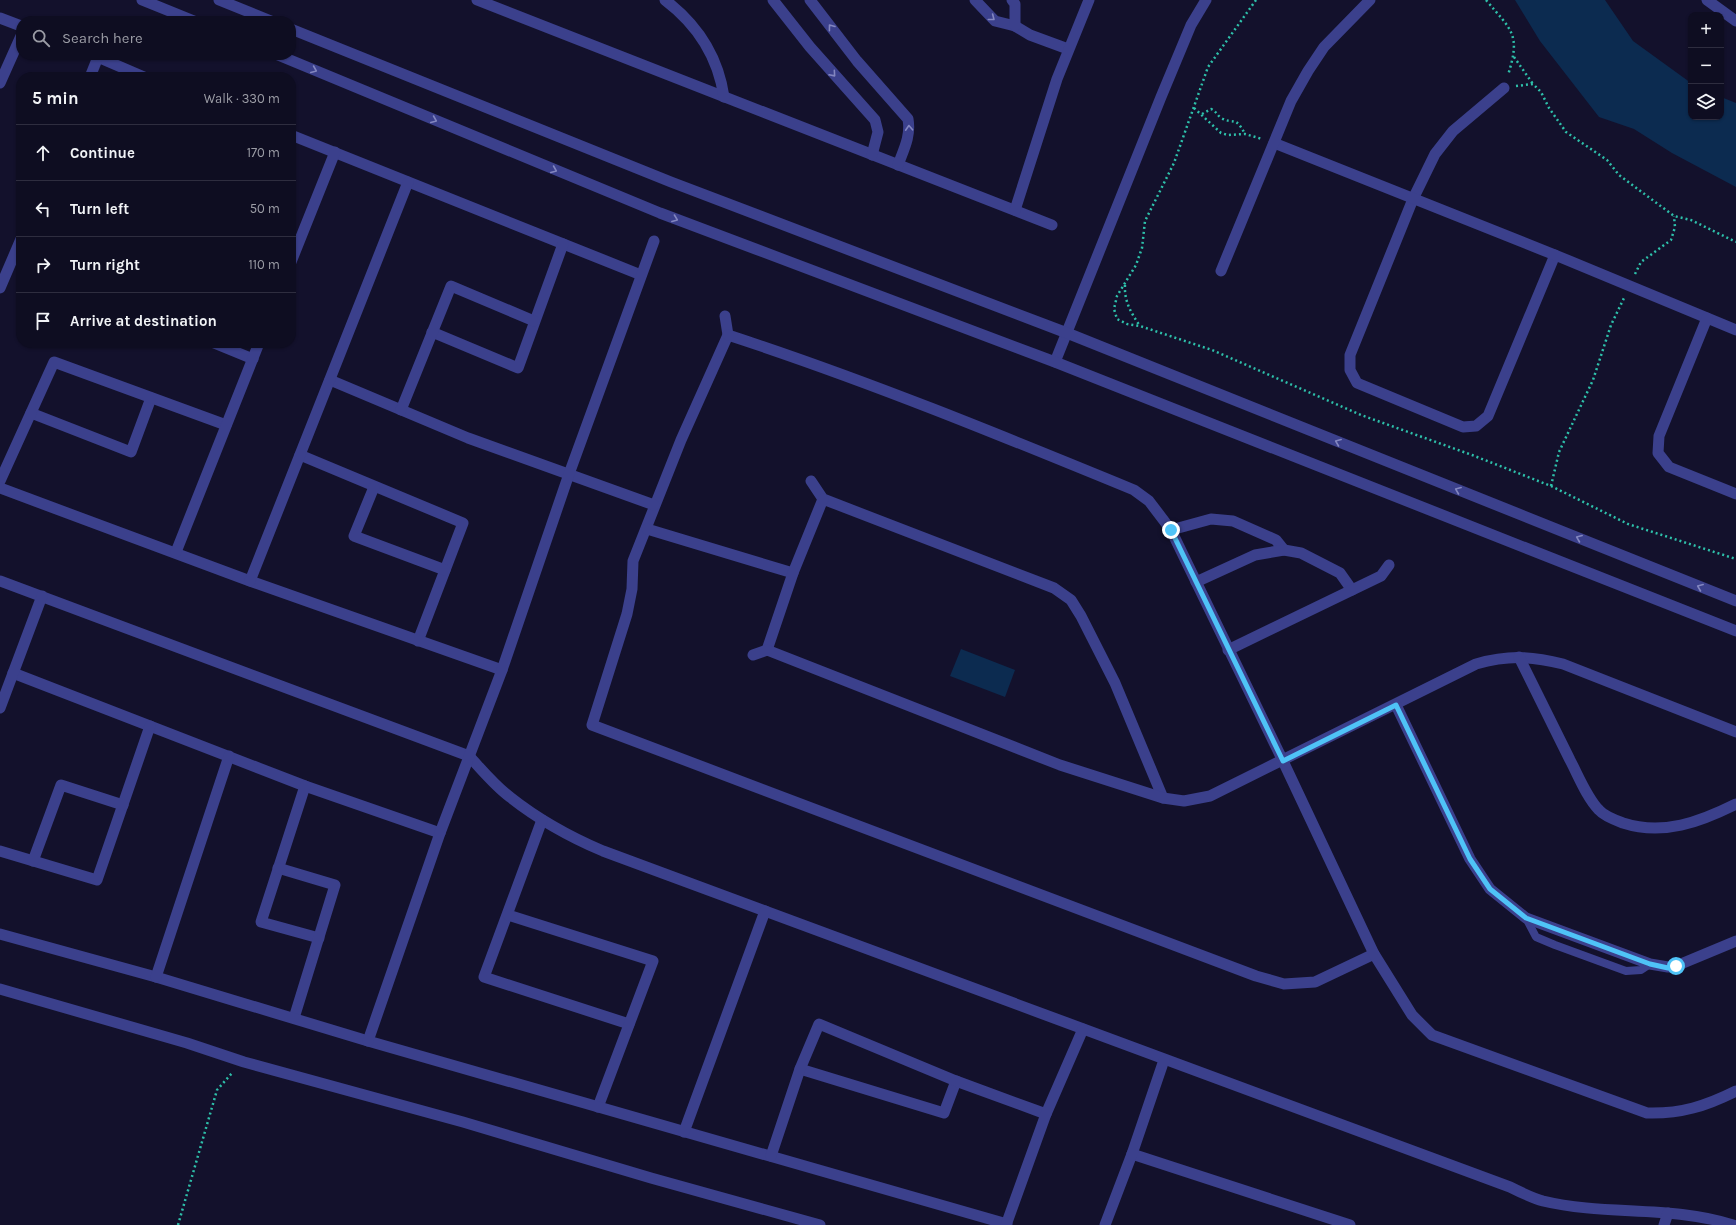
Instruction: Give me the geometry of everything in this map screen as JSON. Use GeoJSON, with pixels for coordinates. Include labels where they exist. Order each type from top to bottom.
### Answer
{"type":"FeatureCollection","features":[{"type":"Feature","properties":{"kind":"street"},"geometry":{"type":"LineString","coordinates":[[142,0],[182,16]]}},
{"type":"Feature","properties":{"kind":"street"},"geometry":{"type":"LineString","coordinates":[[219,0],[259,16]]}},
{"type":"Feature","properties":{"kind":"street"},"geometry":{"type":"LineString","coordinates":[[477,0],[1052,225]]}},
{"type":"Feature","properties":{"kind":"street"},"geometry":{"type":"LineString","coordinates":[[665,0],[690,20],[705,44],[721,76],[724,97]]}},
{"type":"Feature","properties":{"kind":"street"},"geometry":{"type":"LineString","coordinates":[[773,0],[810,47],[875,120],[878,132],[872,155]]}},
{"type":"Feature","properties":{"kind":"street"},"geometry":{"type":"LineString","coordinates":[[810,0],[857,61],[908,119],[910,130],[909,138],[898,165]]}},
{"type":"Feature","properties":{"kind":"street"},"geometry":{"type":"LineString","coordinates":[[975,0],[995,21],[1016,26],[1030,35],[1068,49]]}},
{"type":"Feature","properties":{"kind":"street"},"geometry":{"type":"LineString","coordinates":[[1012,0],[1015,4],[1016,26]]}},
{"type":"Feature","properties":{"kind":"street"},"geometry":{"type":"LineString","coordinates":[[1015,210],[1068,49],[1089,0]]}},
{"type":"Feature","properties":{"kind":"street"},"geometry":{"type":"LineString","coordinates":[[1055,362],[1191,25],[1206,0]]}},
{"type":"Feature","properties":{"kind":"street"},"geometry":{"type":"LineString","coordinates":[[1221,271],[1291,102],[1324,47],[1370,0]]}},
{"type":"Feature","properties":{"kind":"street"},"geometry":{"type":"LineString","coordinates":[[1707,0],[1736,21]]}},
{"type":"Feature","properties":{"kind":"street"},"geometry":{"type":"LineString","coordinates":[[0,18],[16,24]]}},
{"type":"Feature","properties":{"kind":"street"},"geometry":{"type":"LineString","coordinates":[[296,31],[671,182],[1067,333],[1736,601]]}},
{"type":"Feature","properties":{"kind":"street"},"geometry":{"type":"LineString","coordinates":[[0,83],[16,47]]}},
{"type":"Feature","properties":{"kind":"street"},"geometry":{"type":"LineString","coordinates":[[91,72],[95,60]]}},
{"type":"Feature","properties":{"kind":"street"},"geometry":{"type":"LineString","coordinates":[[105,60],[133,72]]}},
{"type":"Feature","properties":{"kind":"street"},"geometry":{"type":"LineString","coordinates":[[290,60],[660,214],[1055,362],[1736,631]]}},
{"type":"Feature","properties":{"kind":"street"},"geometry":{"type":"LineString","coordinates":[[1504,88],[1453,131],[1435,154],[1413,199],[1350,355],[1350,370],[1357,383],[1463,427],[1476,426],[1488,416],[1555,255]]}},
{"type":"Feature","properties":{"kind":"street"},"geometry":{"type":"LineString","coordinates":[[296,137],[641,275]]}},
{"type":"Feature","properties":{"kind":"street"},"geometry":{"type":"LineString","coordinates":[[1274,143],[1555,255],[1736,330]]}},
{"type":"Feature","properties":{"kind":"street"},"geometry":{"type":"LineString","coordinates":[[296,250],[335,152]]}},
{"type":"Feature","properties":{"kind":"street"},"geometry":{"type":"LineString","coordinates":[[250,581],[408,182]]}},
{"type":"Feature","properties":{"kind":"street"},"geometry":{"type":"LineString","coordinates":[[368,1041],[440,833],[502,670],[569,474],[654,241]]}},
{"type":"Feature","properties":{"kind":"street"},"geometry":{"type":"LineString","coordinates":[[432,332],[518,368],[563,244]]}},
{"type":"Feature","properties":{"kind":"street"},"geometry":{"type":"LineString","coordinates":[[0,288],[16,261]]}},
{"type":"Feature","properties":{"kind":"street"},"geometry":{"type":"LineString","coordinates":[[400,410],[451,286],[534,321]]}},
{"type":"Feature","properties":{"kind":"street"},"geometry":{"type":"LineString","coordinates":[[726,316],[728,335],[681,440],[654,505],[647,529],[633,562],[632,589],[627,614],[592,725],[1256,976],[1284,984],[1315,982],[1374,954]]}},
{"type":"Feature","properties":{"kind":"street"},"geometry":{"type":"LineString","coordinates":[[1707,318],[1659,436],[1658,453],[1668,466],[1736,494]]}},
{"type":"Feature","properties":{"kind":"street"},"geometry":{"type":"LineString","coordinates":[[728,335],[802,359],[924,405],[1134,490],[1149,501],[1171,530],[1283,761],[1374,954],[1398,996],[1412,1015],[1432,1035],[1647,1113],[1671,1113],[1690,1110],[1735,1095]]}},
{"type":"Feature","properties":{"kind":"street"},"geometry":{"type":"LineString","coordinates":[[226,348],[253,359]]}},
{"type":"Feature","properties":{"kind":"street"},"geometry":{"type":"LineString","coordinates":[[176,552],[257,348]]}},
{"type":"Feature","properties":{"kind":"street"},"geometry":{"type":"LineString","coordinates":[[0,481],[54,362],[226,426]]}},
{"type":"Feature","properties":{"kind":"street"},"geometry":{"type":"LineString","coordinates":[[330,380],[468,438],[654,505]]}},
{"type":"Feature","properties":{"kind":"street"},"geometry":{"type":"LineString","coordinates":[[31,413],[131,452],[151,398]]}},
{"type":"Feature","properties":{"kind":"street"},"geometry":{"type":"LineString","coordinates":[[300,454],[374,487],[463,523],[418,641]]}},
{"type":"Feature","properties":{"kind":"street"},"geometry":{"type":"LineString","coordinates":[[812,481],[823,499],[1054,588],[1070,600],[1081,616],[1115,684],[1163,798]]}},
{"type":"Feature","properties":{"kind":"street"},"geometry":{"type":"LineString","coordinates":[[374,487],[354,536],[445,570]]}},
{"type":"Feature","properties":{"kind":"street"},"geometry":{"type":"LineString","coordinates":[[0,488],[176,552],[250,581],[502,670]]}},
{"type":"Feature","properties":{"kind":"street"},"geometry":{"type":"LineString","coordinates":[[767,650],[793,573],[823,499]]}},
{"type":"Feature","properties":{"kind":"street"},"geometry":{"type":"LineString","coordinates":[[1171,530],[1212,519],[1233,521],[1276,540],[1284,550]]}},
{"type":"Feature","properties":{"kind":"street"},"geometry":{"type":"LineString","coordinates":[[647,529],[793,573]]}},
{"type":"Feature","properties":{"kind":"street"},"geometry":{"type":"LineString","coordinates":[[1196,582],[1255,555],[1284,550],[1301,554],[1340,573],[1352,590]]}},
{"type":"Feature","properties":{"kind":"street"},"geometry":{"type":"LineString","coordinates":[[1228,650],[1381,576],[1389,565]]}},
{"type":"Feature","properties":{"kind":"street"},"geometry":{"type":"LineString","coordinates":[[0,581],[469,756],[510,797],[542,820],[577,840],[603,851],[1510,1187],[1542,1201],[1571,1206],[1701,1216],[1733,1225]]}},
{"type":"Feature","properties":{"kind":"street"},"geometry":{"type":"LineString","coordinates":[[0,708],[42,596]]}},
{"type":"Feature","properties":{"kind":"street"},"geometry":{"type":"LineString","coordinates":[[753,655],[767,650],[1060,764],[1163,798],[1184,801],[1210,796],[1476,664],[1498,658],[1519,656],[1540,658],[1563,664],[1736,732]]}},
{"type":"Feature","properties":{"kind":"street"},"geometry":{"type":"LineString","coordinates":[[1519,656],[1583,786],[1599,810],[1616,820],[1636,827],[1657,828],[1680,826],[1709,817],[1736,804]]}},
{"type":"Feature","properties":{"kind":"street"},"geometry":{"type":"LineString","coordinates":[[13,673],[305,786],[440,833]]}},
{"type":"Feature","properties":{"kind":"street"},"geometry":{"type":"LineString","coordinates":[[1396,705],[1470,859],[1490,889],[1526,918],[1650,964],[1668,968],[1736,941]]}},
{"type":"Feature","properties":{"kind":"street"},"geometry":{"type":"LineString","coordinates":[[0,851],[97,880],[150,726]]}},
{"type":"Feature","properties":{"kind":"street"},"geometry":{"type":"LineString","coordinates":[[156,977],[229,756]]}},
{"type":"Feature","properties":{"kind":"street"},"geometry":{"type":"LineString","coordinates":[[33,861],[60,785],[123,805]]}},
{"type":"Feature","properties":{"kind":"street"},"geometry":{"type":"LineString","coordinates":[[305,786],[261,922],[319,938]]}},
{"type":"Feature","properties":{"kind":"street"},"geometry":{"type":"LineString","coordinates":[[542,820],[484,977],[629,1024]]}},
{"type":"Feature","properties":{"kind":"street"},"geometry":{"type":"LineString","coordinates":[[278,868],[335,885],[294,1018]]}},
{"type":"Feature","properties":{"kind":"street"},"geometry":{"type":"LineString","coordinates":[[684,1132],[765,911]]}},
{"type":"Feature","properties":{"kind":"street"},"geometry":{"type":"LineString","coordinates":[[508,915],[653,961],[598,1107]]}},
{"type":"Feature","properties":{"kind":"street"},"geometry":{"type":"LineString","coordinates":[[0,934],[156,977],[368,1041],[1006,1225],[1046,1114],[1083,1029]]}},
{"type":"Feature","properties":{"kind":"street"},"geometry":{"type":"LineString","coordinates":[[0,989],[187,1043],[244,1062],[463,1122],[651,1178],[820,1225]]}},
{"type":"Feature","properties":{"kind":"street"},"geometry":{"type":"LineString","coordinates":[[771,1156],[800,1069],[818,1024],[956,1081],[1046,1114]]}},
{"type":"Feature","properties":{"kind":"street"},"geometry":{"type":"LineString","coordinates":[[1105,1225],[1132,1154],[1164,1060]]}},
{"type":"Feature","properties":{"kind":"street"},"geometry":{"type":"LineString","coordinates":[[800,1069],[944,1113],[956,1081]]}},
{"type":"Feature","properties":{"kind":"street"},"geometry":{"type":"LineString","coordinates":[[1132,1154],[1350,1225]]}},
{"type":"Feature","properties":{"kind":"street"},"geometry":{"type":"LineString","coordinates":[[1664,1225],[1668,1214]]}},
{"type":"Feature","properties":{"kind":"path"},"geometry":{"type":"LineString","coordinates":[[1256,0],[1208,67],[1174,163],[1145,221],[1142,248],[1136,266],[1117,296],[1114,309],[1117,318],[1127,324],[1140,326],[1212,350],[1360,414],[1551,486],[1628,524],[1736,559]]}},
{"type":"Feature","properties":{"kind":"path"},"geometry":{"type":"LineString","coordinates":[[1486,0],[1512,32],[1514,41],[1513,57],[1504,88],[1532,84]]}},
{"type":"Feature","properties":{"kind":"path"},"geometry":{"type":"LineString","coordinates":[[1513,57],[1532,84],[1541,92],[1549,108],[1566,132],[1607,160],[1619,175],[1646,193],[1674,216],[1691,220],[1736,242]]}},
{"type":"Feature","properties":{"kind":"path"},"geometry":{"type":"LineString","coordinates":[[1194,108],[1221,133],[1228,135],[1245,134],[1274,143]]}},
{"type":"Feature","properties":{"kind":"path"},"geometry":{"type":"LineString","coordinates":[[1202,114],[1211,109],[1221,118],[1234,120],[1245,134]]}},
{"type":"Feature","properties":{"kind":"path"},"geometry":{"type":"LineString","coordinates":[[1551,486],[1559,452],[1593,380],[1611,325],[1641,262],[1671,240],[1675,227],[1674,216]]}},
{"type":"Feature","properties":{"kind":"path"},"geometry":{"type":"LineString","coordinates":[[1125,283],[1125,297],[1131,313],[1140,326]]}},
{"type":"Feature","properties":{"kind":"path"},"geometry":{"type":"LineString","coordinates":[[178,1225],[217,1090],[228,1075],[244,1062]]}},
{"type":"Feature","properties":{"kind":"water"},"geometry":{"type":"Polygon","coordinates":[[[1515,0],[1605,0],[1633,41],[1688,81],[1688,120],[1724,120],[1724,98],[1736,103],[1736,187],[1672,153],[1634,129],[1599,117],[1540,41],[1515,0]]]}},
{"type":"Feature","properties":{"kind":"water"},"geometry":{"type":"Polygon","coordinates":[[[961,649],[1015,670],[1005,697],[950,676],[961,649]]]}},
{"type":"Feature","properties":{"kind":"route"},"geometry":{"type":"LineString","coordinates":[[1171,530],[1283,761],[1396,705],[1470,859],[1490,889],[1526,918],[1537,923],[1650,964],[1668,968],[1676,966]]}}]}
